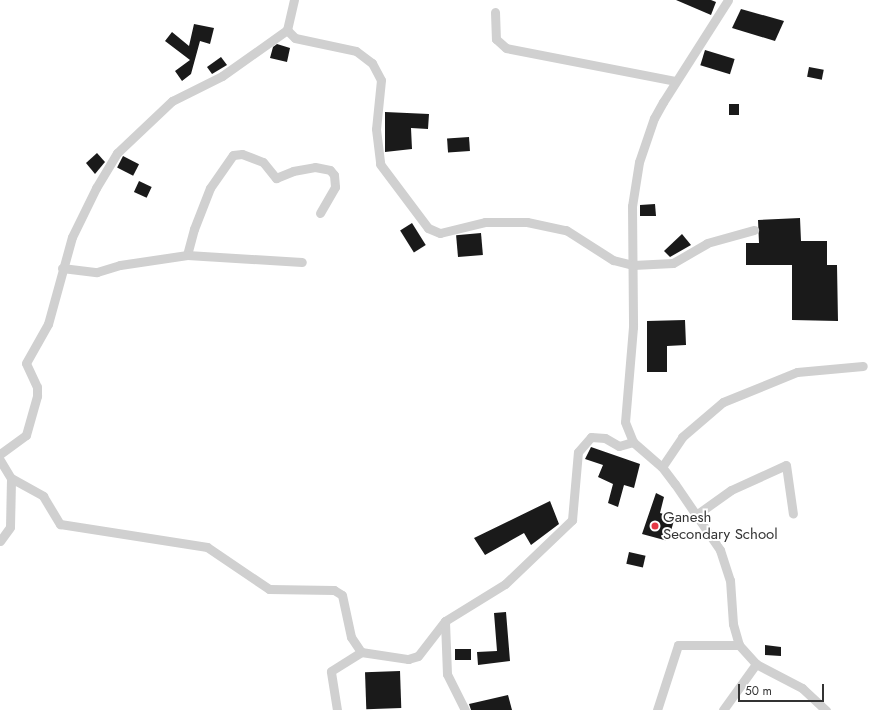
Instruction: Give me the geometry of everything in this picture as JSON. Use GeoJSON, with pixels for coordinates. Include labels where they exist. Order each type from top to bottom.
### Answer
{"type":"FeatureCollection","features":[{"type":"Feature","properties":{"kind":"street"},"geometry":{"type":"LineString","coordinates":[[294,0],[289,4],[287,30],[295,38],[356,51],[372,63],[381,80],[376,129],[380,164],[428,228],[440,233],[449,233],[485,222],[527,222],[566,230],[613,260],[633,265],[673,263],[707,243],[754,230]]}},
{"type":"Feature","properties":{"kind":"street"},"geometry":{"type":"LineString","coordinates":[[728,0],[675,81],[654,118],[639,162],[632,206],[633,327],[625,412],[627,432],[633,442],[662,467],[714,539],[725,564],[733,598],[733,624],[739,645],[756,664],[802,688],[826,710]]}},
{"type":"Feature","properties":{"kind":"street"},"geometry":{"type":"LineString","coordinates":[[495,12],[496,39],[506,48],[675,81]]}},
{"type":"Feature","properties":{"kind":"street"},"geometry":{"type":"LineString","coordinates":[[0,454],[20,442],[26,435],[37,388],[26,362],[48,324],[62,268],[72,237],[96,188],[118,153],[172,100],[222,76],[287,30]]}},
{"type":"Feature","properties":{"kind":"street"},"geometry":{"type":"LineString","coordinates":[[187,255],[194,229],[210,188],[233,155],[242,154],[263,162],[276,178],[293,171],[315,167],[330,170],[334,175],[335,187],[320,214]]}},
{"type":"Feature","properties":{"kind":"street"},"geometry":{"type":"LineString","coordinates":[[62,268],[97,272],[120,265],[187,255],[302,262]]}},
{"type":"Feature","properties":{"kind":"street"},"geometry":{"type":"LineString","coordinates":[[662,467],[682,437],[723,402],[797,372],[863,366]]}},
{"type":"Feature","properties":{"kind":"street"},"geometry":{"type":"LineString","coordinates":[[337,710],[331,671],[361,652],[408,659],[418,656],[445,621],[504,584],[572,520],[578,452],[591,437],[605,438],[619,446],[633,442]]}},
{"type":"Feature","properties":{"kind":"street"},"geometry":{"type":"LineString","coordinates":[[0,460],[11,478],[43,496],[60,524],[207,547],[269,588],[334,590],[342,595],[350,638],[361,652]]}},
{"type":"Feature","properties":{"kind":"street"},"geometry":{"type":"LineString","coordinates":[[696,515],[731,490],[786,465],[793,514]]}},
{"type":"Feature","properties":{"kind":"street"},"geometry":{"type":"LineString","coordinates":[[0,541],[10,527],[11,478]]}},
{"type":"Feature","properties":{"kind":"street"},"geometry":{"type":"LineString","coordinates":[[445,621],[447,674],[465,710]]}},
{"type":"Feature","properties":{"kind":"street"},"geometry":{"type":"LineString","coordinates":[[657,710],[678,645],[739,645]]}},
{"type":"Feature","properties":{"kind":"street"},"geometry":{"type":"LineString","coordinates":[[723,710],[756,664]]}},
{"type":"Feature","properties":{"kind":"building"},"geometry":{"type":"Polygon","coordinates":[[[676,0],[711,0],[716,2],[711,15],[676,0]]]}},
{"type":"Feature","properties":{"kind":"building"},"geometry":{"type":"Polygon","coordinates":[[[741,9],[784,21],[775,41],[732,28],[741,9]]]}},
{"type":"Feature","properties":{"kind":"building"},"geometry":{"type":"Polygon","coordinates":[[[194,24],[214,28],[210,44],[200,41],[191,74],[182,81],[175,71],[190,60],[165,41],[172,32],[189,46],[194,24]]]}},
{"type":"Feature","properties":{"kind":"building"},"geometry":{"type":"Polygon","coordinates":[[[277,44],[290,48],[287,62],[270,58],[273,47],[277,44]]]}},
{"type":"Feature","properties":{"kind":"building"},"geometry":{"type":"Polygon","coordinates":[[[705,50],[735,59],[730,74],[700,65],[705,50]]]}},
{"type":"Feature","properties":{"kind":"building"},"geometry":{"type":"Polygon","coordinates":[[[221,57],[227,65],[212,74],[207,67],[221,57]]]}},
{"type":"Feature","properties":{"kind":"building"},"geometry":{"type":"Polygon","coordinates":[[[809,67],[824,70],[822,80],[807,77],[809,67]]]}},
{"type":"Feature","properties":{"kind":"building"},"geometry":{"type":"Polygon","coordinates":[[[729,104],[739,104],[739,115],[729,115],[729,104]]]}},
{"type":"Feature","properties":{"kind":"building"},"geometry":{"type":"Polygon","coordinates":[[[385,112],[429,114],[428,129],[411,128],[412,149],[385,152],[385,112]]]}},
{"type":"Feature","properties":{"kind":"building"},"geometry":{"type":"Polygon","coordinates":[[[469,137],[470,151],[448,153],[447,139],[469,137]]]}},
{"type":"Feature","properties":{"kind":"building"},"geometry":{"type":"Polygon","coordinates":[[[97,153],[105,162],[95,174],[86,163],[97,153]]]}},
{"type":"Feature","properties":{"kind":"building"},"geometry":{"type":"Polygon","coordinates":[[[123,156],[139,164],[133,176],[117,168],[123,156]]]}},
{"type":"Feature","properties":{"kind":"building"},"geometry":{"type":"Polygon","coordinates":[[[139,181],[152,187],[147,198],[134,192],[139,181]]]}},
{"type":"Feature","properties":{"kind":"building"},"geometry":{"type":"Polygon","coordinates":[[[655,204],[656,216],[640,216],[640,205],[655,204]]]}},
{"type":"Feature","properties":{"kind":"building"},"geometry":{"type":"Polygon","coordinates":[[[800,218],[801,241],[827,241],[827,265],[837,265],[838,321],[792,320],[792,265],[746,265],[746,243],[759,243],[758,220],[800,218]]]}},
{"type":"Feature","properties":{"kind":"building"},"geometry":{"type":"Polygon","coordinates":[[[412,223],[426,245],[414,252],[400,230],[412,223]]]}},
{"type":"Feature","properties":{"kind":"building"},"geometry":{"type":"Polygon","coordinates":[[[481,233],[483,255],[458,257],[456,235],[481,233]]]}},
{"type":"Feature","properties":{"kind":"building"},"geometry":{"type":"Polygon","coordinates":[[[682,234],[691,245],[670,257],[664,251],[682,234]]]}},
{"type":"Feature","properties":{"kind":"building"},"geometry":{"type":"Polygon","coordinates":[[[685,320],[686,345],[667,346],[667,372],[647,372],[647,321],[685,320]]]}},
{"type":"Feature","properties":{"kind":"building"},"geometry":{"type":"Polygon","coordinates":[[[591,447],[640,464],[634,488],[624,485],[618,507],[608,503],[613,484],[598,477],[603,465],[585,459],[591,447]]]}},
{"type":"Feature","properties":{"kind":"building"},"geometry":{"type":"Polygon","coordinates":[[[656,493],[664,497],[660,513],[675,517],[668,541],[642,534],[656,493]]]}},
{"type":"Feature","properties":{"kind":"building"},"geometry":{"type":"Polygon","coordinates":[[[550,501],[559,524],[531,545],[524,533],[485,555],[474,538],[550,501]]]}},
{"type":"Feature","properties":{"kind":"building"},"geometry":{"type":"Polygon","coordinates":[[[629,552],[646,556],[643,568],[626,564],[629,552]]]}},
{"type":"Feature","properties":{"kind":"building"},"geometry":{"type":"Polygon","coordinates":[[[506,612],[510,661],[478,665],[477,652],[497,651],[494,613],[506,612]]]}},
{"type":"Feature","properties":{"kind":"building"},"geometry":{"type":"Polygon","coordinates":[[[765,645],[781,647],[781,656],[765,655],[765,645]]]}},
{"type":"Feature","properties":{"kind":"building"},"geometry":{"type":"Polygon","coordinates":[[[455,649],[471,649],[471,660],[455,660],[455,649]]]}},
{"type":"Feature","properties":{"kind":"building"},"geometry":{"type":"Polygon","coordinates":[[[400,671],[401,708],[366,709],[365,672],[400,671]]]}},
{"type":"Feature","properties":{"kind":"building"},"geometry":{"type":"Polygon","coordinates":[[[508,695],[512,710],[471,710],[469,704],[508,695]]]}},
{"type":"Feature","properties":{"kind":"place","name":"Ganesh Secondary School"},"geometry":{"type":"Point","coordinates":[655,526]}}]}
